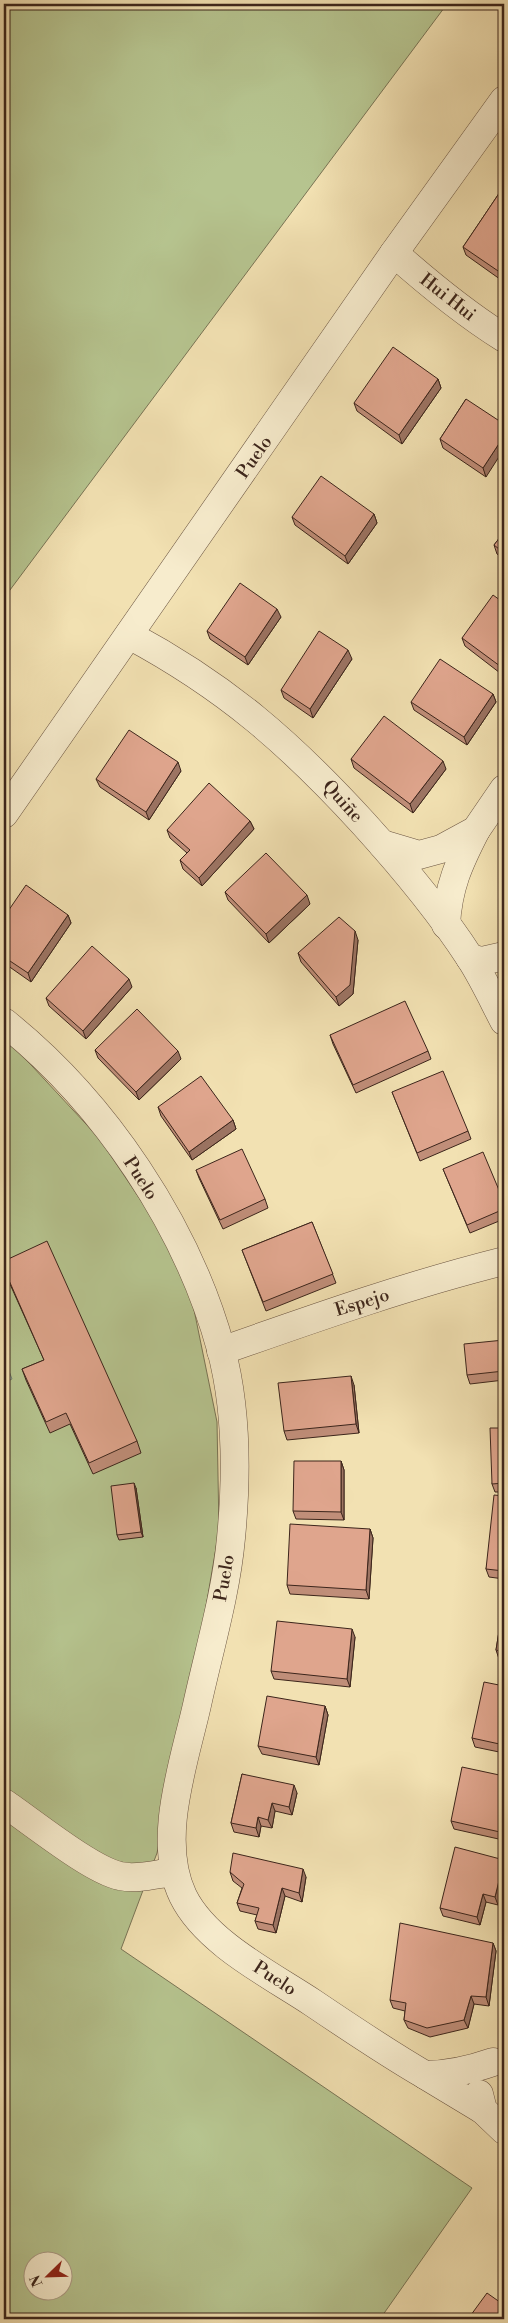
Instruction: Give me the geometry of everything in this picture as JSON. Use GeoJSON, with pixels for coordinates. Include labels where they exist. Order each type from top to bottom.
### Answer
{"type":"FeatureCollection","features":[{"type":"Feature","properties":{"kind":"street","name":"Puelo"},"geometry":{"type":"LineString","coordinates":[[4,814],[394,253],[504,100]]}},
{"type":"Feature","properties":{"kind":"street","name":"Hui Hui"},"geometry":{"type":"LineString","coordinates":[[394,253],[441,295],[466,314],[504,338]]}},
{"type":"Feature","properties":{"kind":"street","name":"Quiñe"},"geometry":{"type":"LineString","coordinates":[[129,635],[184,665],[265,724],[319,774],[420,888],[470,958],[504,1021]]}},
{"type":"Feature","properties":{"kind":"street"},"geometry":{"type":"LineString","coordinates":[[446,926],[447,903],[455,872],[476,830],[504,789]]}},
{"type":"Feature","properties":{"kind":"street"},"geometry":{"type":"LineString","coordinates":[[382,844],[419,856],[441,850],[476,830]]}},
{"type":"Feature","properties":{"kind":"street"},"geometry":{"type":"LineString","coordinates":[[470,958],[482,961],[504,956]]}},
{"type":"Feature","properties":{"kind":"street","name":"Puelo"},"geometry":{"type":"LineString","coordinates":[[4,1022],[63,1077],[108,1128],[150,1188],[185,1255],[210,1313],[221,1352],[229,1396],[234,1442],[231,1540],[218,1610],[176,1799],[170,1840],[173,1872],[184,1898],[203,1926],[242,1956],[498,2123]]}},
{"type":"Feature","properties":{"kind":"street","name":"Espejo"},"geometry":{"type":"LineString","coordinates":[[221,1352],[338,1309],[504,1261]]}},
{"type":"Feature","properties":{"kind":"street"},"geometry":{"type":"LineString","coordinates":[[4,1802],[100,1868],[119,1876],[136,1878],[173,1872]]}},
{"type":"Feature","properties":{"kind":"street"},"geometry":{"type":"LineString","coordinates":[[425,2075],[446,2075],[464,2072],[499,2059]]}},
{"type":"Feature","properties":{"kind":"street"},"geometry":{"type":"LineString","coordinates":[[498,2123],[480,2100],[481,2078],[499,2059]]}},
{"type":"Feature","properties":{"kind":"green space"},"geometry":{"type":"Polygon","coordinates":[[[4,4],[447,4],[4,598],[4,4]]]}},
{"type":"Feature","properties":{"kind":"green space"},"geometry":{"type":"Polygon","coordinates":[[[4,1040],[19,1052],[99,1138],[166,1238],[192,1300],[217,1422],[219,1530],[195,1671],[157,1853],[121,1949],[472,2188],[380,2319],[4,2319],[4,1040]]]}},
{"type":"Feature","properties":{"kind":"shaded area"},"geometry":{"type":"Polygon","coordinates":[[[4,1358],[12,1379],[4,1383],[4,1358]]]}},
{"type":"Feature","properties":{"kind":"building"},"geometry":{"type":"Polygon","coordinates":[[[504,186],[504,275],[463,247],[504,186]]]}},
{"type":"Feature","properties":{"kind":"building"},"geometry":{"type":"Polygon","coordinates":[[[393,347],[438,379],[399,435],[354,403],[393,347]]]}},
{"type":"Feature","properties":{"kind":"building"},"geometry":{"type":"Polygon","coordinates":[[[466,399],[504,424],[504,436],[483,468],[440,439],[466,399]]]}},
{"type":"Feature","properties":{"kind":"building"},"geometry":{"type":"Polygon","coordinates":[[[321,476],[374,514],[345,556],[292,517],[321,476]]]}},
{"type":"Feature","properties":{"kind":"building"},"geometry":{"type":"Polygon","coordinates":[[[504,532],[504,553],[494,545],[504,532]]]}},
{"type":"Feature","properties":{"kind":"building"},"geometry":{"type":"Polygon","coordinates":[[[240,583],[277,609],[245,657],[207,631],[240,583]]]}},
{"type":"Feature","properties":{"kind":"building"},"geometry":{"type":"Polygon","coordinates":[[[493,595],[504,603],[504,669],[462,638],[493,595]]]}},
{"type":"Feature","properties":{"kind":"building"},"geometry":{"type":"Polygon","coordinates":[[[319,631],[348,650],[310,709],[281,690],[319,631]]]}},
{"type":"Feature","properties":{"kind":"building"},"geometry":{"type":"Polygon","coordinates":[[[440,659],[493,694],[464,737],[411,702],[440,659]]]}},
{"type":"Feature","properties":{"kind":"building"},"geometry":{"type":"Polygon","coordinates":[[[384,716],[443,761],[410,804],[351,759],[384,716]]]}},
{"type":"Feature","properties":{"kind":"building"},"geometry":{"type":"Polygon","coordinates":[[[129,730],[178,762],[146,812],[96,779],[129,730]]]}},
{"type":"Feature","properties":{"kind":"building"},"geometry":{"type":"Polygon","coordinates":[[[209,783],[250,821],[199,878],[180,860],[190,850],[167,830],[209,783]]]}},
{"type":"Feature","properties":{"kind":"building"},"geometry":{"type":"Polygon","coordinates":[[[266,853],[307,895],[266,934],[225,892],[266,853]]]}},
{"type":"Feature","properties":{"kind":"building"},"geometry":{"type":"Polygon","coordinates":[[[26,885],[68,915],[28,973],[4,957],[4,917],[26,885]]]}},
{"type":"Feature","properties":{"kind":"building"},"geometry":{"type":"Polygon","coordinates":[[[339,917],[355,931],[350,985],[336,997],[298,953],[339,917]]]}},
{"type":"Feature","properties":{"kind":"building"},"geometry":{"type":"Polygon","coordinates":[[[92,946],[129,979],[83,1031],[46,998],[92,946]]]}},
{"type":"Feature","properties":{"kind":"building"},"geometry":{"type":"Polygon","coordinates":[[[405,1001],[428,1051],[353,1085],[330,1035],[405,1001]]]}},
{"type":"Feature","properties":{"kind":"building"},"geometry":{"type":"Polygon","coordinates":[[[137,1009],[178,1051],[136,1092],[95,1050],[137,1009]]]}},
{"type":"Feature","properties":{"kind":"building"},"geometry":{"type":"Polygon","coordinates":[[[443,1071],[468,1131],[417,1153],[392,1092],[443,1071]]]}},
{"type":"Feature","properties":{"kind":"building"},"geometry":{"type":"Polygon","coordinates":[[[201,1076],[233,1120],[189,1152],[158,1107],[201,1076]]]}},
{"type":"Feature","properties":{"kind":"building"},"geometry":{"type":"Polygon","coordinates":[[[242,1149],[265,1199],[220,1220],[196,1170],[242,1149]]]}},
{"type":"Feature","properties":{"kind":"building"},"geometry":{"type":"Polygon","coordinates":[[[483,1152],[504,1202],[504,1209],[467,1225],[443,1169],[483,1152]]]}},
{"type":"Feature","properties":{"kind":"building"},"geometry":{"type":"Polygon","coordinates":[[[312,1222],[333,1274],[263,1302],[242,1250],[312,1222]]]}},
{"type":"Feature","properties":{"kind":"building"},"geometry":{"type":"Polygon","coordinates":[[[47,1241],[137,1441],[89,1463],[66,1413],[46,1422],[22,1369],[44,1360],[4,1269],[4,1261],[47,1241]]]}},
{"type":"Feature","properties":{"kind":"building"},"geometry":{"type":"Polygon","coordinates":[[[504,1340],[504,1371],[467,1375],[464,1344],[504,1340]]]}},
{"type":"Feature","properties":{"kind":"building"},"geometry":{"type":"Polygon","coordinates":[[[351,1376],[356,1424],[284,1431],[278,1383],[351,1376]]]}},
{"type":"Feature","properties":{"kind":"building"},"geometry":{"type":"Polygon","coordinates":[[[490,1428],[504,1428],[504,1483],[492,1484],[490,1428]]]}},
{"type":"Feature","properties":{"kind":"building"},"geometry":{"type":"Polygon","coordinates":[[[294,1461],[341,1461],[341,1512],[293,1511],[294,1461]]]}},
{"type":"Feature","properties":{"kind":"building"},"geometry":{"type":"Polygon","coordinates":[[[134,1483],[141,1532],[117,1535],[111,1486],[134,1483]]]}},
{"type":"Feature","properties":{"kind":"building"},"geometry":{"type":"Polygon","coordinates":[[[494,1495],[504,1496],[504,1571],[486,1569],[494,1495]]]}},
{"type":"Feature","properties":{"kind":"building"},"geometry":{"type":"Polygon","coordinates":[[[290,1524],[370,1529],[366,1590],[287,1585],[290,1524]]]}},
{"type":"Feature","properties":{"kind":"building"},"geometry":{"type":"Polygon","coordinates":[[[504,1600],[504,1652],[496,1650],[504,1600]]]}},
{"type":"Feature","properties":{"kind":"building"},"geometry":{"type":"Polygon","coordinates":[[[277,1621],[352,1629],[347,1679],[271,1671],[277,1621]]]}},
{"type":"Feature","properties":{"kind":"building"},"geometry":{"type":"Polygon","coordinates":[[[484,1682],[504,1686],[504,1745],[472,1738],[484,1682]]]}},
{"type":"Feature","properties":{"kind":"building"},"geometry":{"type":"Polygon","coordinates":[[[267,1696],[325,1706],[316,1757],[258,1746],[267,1696]]]}},
{"type":"Feature","properties":{"kind":"building"},"geometry":{"type":"Polygon","coordinates":[[[462,1767],[504,1776],[504,1811],[500,1832],[451,1821],[462,1767]]]}},
{"type":"Feature","properties":{"kind":"building"},"geometry":{"type":"Polygon","coordinates":[[[242,1774],[294,1785],[289,1807],[272,1803],[268,1820],[258,1817],[256,1828],[231,1823],[242,1774]]]}},
{"type":"Feature","properties":{"kind":"building"},"geometry":{"type":"Polygon","coordinates":[[[455,1847],[504,1860],[495,1897],[483,1894],[477,1917],[440,1908],[455,1847]]]}},
{"type":"Feature","properties":{"kind":"building"},"geometry":{"type":"Polygon","coordinates":[[[233,1853],[303,1869],[299,1893],[282,1888],[273,1925],[255,1921],[259,1908],[237,1903],[244,1884],[230,1872],[233,1853]]]}},
{"type":"Feature","properties":{"kind":"building"},"geometry":{"type":"Polygon","coordinates":[[[400,1923],[493,1943],[486,1997],[471,1996],[464,2020],[427,2028],[404,2020],[406,2003],[390,2000],[400,1923]]]}},
{"type":"Feature","properties":{"kind":"building"},"geometry":{"type":"Polygon","coordinates":[[[487,2293],[504,2305],[504,2319],[468,2319],[487,2293]]]}}]}
